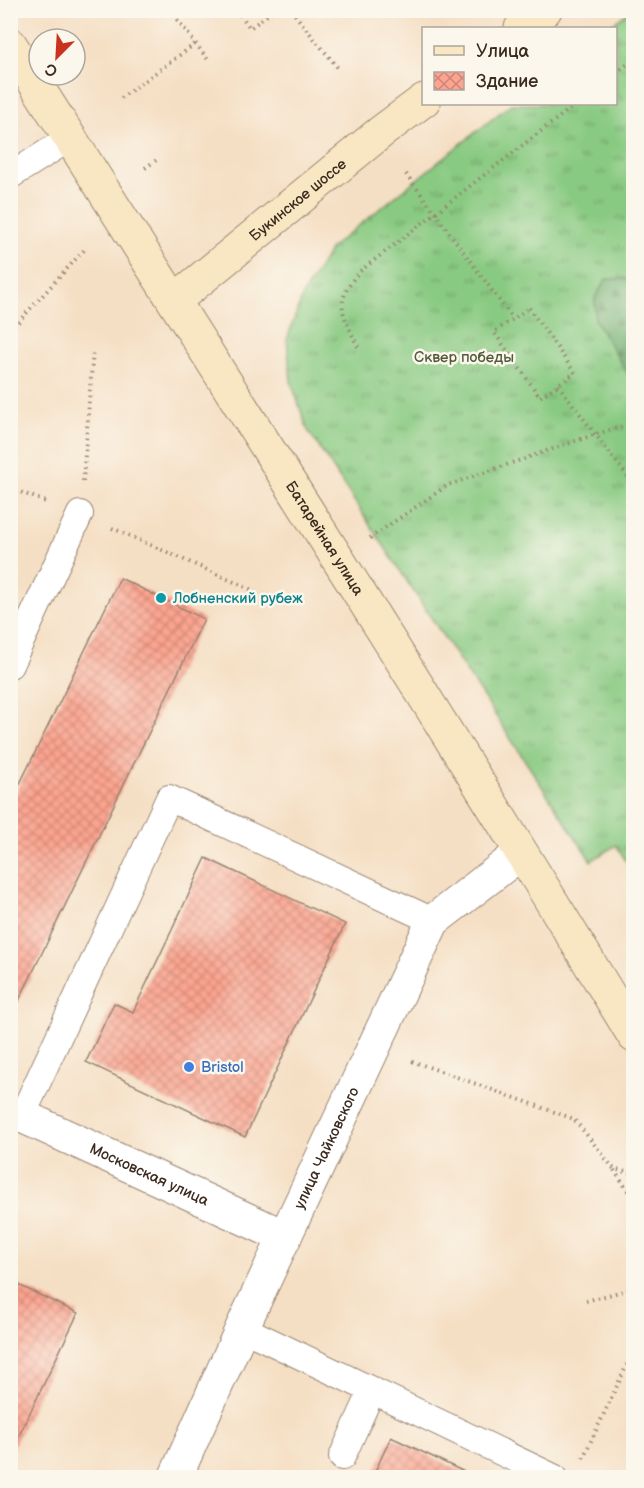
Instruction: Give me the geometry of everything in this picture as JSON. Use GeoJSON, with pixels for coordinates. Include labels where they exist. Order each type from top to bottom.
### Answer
{"type":"FeatureCollection","features":[{"type":"Feature","properties":{"kind":"main road"},"geometry":{"type":"LineString","coordinates":[[522,27],[545,10]]}},
{"type":"Feature","properties":{"kind":"main road","name":"Батарейная улица"},"geometry":{"type":"LineString","coordinates":[[10,44],[521,853],[633,1036]]}},
{"type":"Feature","properties":{"kind":"main road","name":"Букинское шоссе"},"geometry":{"type":"LineString","coordinates":[[174,301],[422,101]]}},
{"type":"Feature","properties":{"kind":"street","name":"улица Чайковского"},"geometry":{"type":"LineString","coordinates":[[175,1478],[242,1328],[433,921],[521,853]]}},
{"type":"Feature","properties":{"kind":"street","name":"Московская улица"},"geometry":{"type":"LineString","coordinates":[[16,1117],[285,1237]]}},
{"type":"Feature","properties":{"kind":"lane"},"geometry":{"type":"LineString","coordinates":[[10,176],[70,138]]}},
{"type":"Feature","properties":{"kind":"lane"},"geometry":{"type":"LineString","coordinates":[[10,665],[80,514]]}},
{"type":"Feature","properties":{"kind":"lane"},"geometry":{"type":"LineString","coordinates":[[16,1117],[169,798],[433,921]]}},
{"type":"Feature","properties":{"kind":"lane"},"geometry":{"type":"LineString","coordinates":[[242,1328],[555,1478]]}},
{"type":"Feature","properties":{"kind":"lane"},"geometry":{"type":"LineString","coordinates":[[342,1457],[372,1391]]}},
{"type":"Feature","properties":{"kind":"path"},"geometry":{"type":"LineString","coordinates":[[170,10],[209,62]]}},
{"type":"Feature","properties":{"kind":"path"},"geometry":{"type":"LineString","coordinates":[[237,10],[250,28],[274,10]]}},
{"type":"Feature","properties":{"kind":"path"},"geometry":{"type":"LineString","coordinates":[[291,10],[338,68]]}},
{"type":"Feature","properties":{"kind":"path"},"geometry":{"type":"LineString","coordinates":[[121,98],[195,44]]}},
{"type":"Feature","properties":{"kind":"path"},"geometry":{"type":"LineString","coordinates":[[617,71],[633,59]]}},
{"type":"Feature","properties":{"kind":"path"},"geometry":{"type":"LineString","coordinates":[[358,347],[342,312],[345,290],[359,272],[575,105]]}},
{"type":"Feature","properties":{"kind":"path"},"geometry":{"type":"LineString","coordinates":[[145,168],[158,159]]}},
{"type":"Feature","properties":{"kind":"path"},"geometry":{"type":"LineString","coordinates":[[406,174],[513,320]]}},
{"type":"Feature","properties":{"kind":"path"},"geometry":{"type":"LineString","coordinates":[[10,331],[86,248]]}},
{"type":"Feature","properties":{"kind":"path"},"geometry":{"type":"LineString","coordinates":[[529,308],[575,373],[558,385],[540,397],[494,332],[529,308]]}},
{"type":"Feature","properties":{"kind":"path"},"geometry":{"type":"LineString","coordinates":[[80,514],[93,350]]}},
{"type":"Feature","properties":{"kind":"path"},"geometry":{"type":"LineString","coordinates":[[558,385],[633,485]]}},
{"type":"Feature","properties":{"kind":"path"},"geometry":{"type":"LineString","coordinates":[[369,538],[448,485],[633,423]]}},
{"type":"Feature","properties":{"kind":"path"},"geometry":{"type":"LineString","coordinates":[[10,489],[80,514],[255,591]]}},
{"type":"Feature","properties":{"kind":"path"},"geometry":{"type":"LineString","coordinates":[[374,1047],[574,1119],[614,1169],[633,1200]]}},
{"type":"Feature","properties":{"kind":"path"},"geometry":{"type":"LineString","coordinates":[[614,1169],[633,1174]]}},
{"type":"Feature","properties":{"kind":"path"},"geometry":{"type":"LineString","coordinates":[[586,1301],[633,1288]]}},
{"type":"Feature","properties":{"kind":"path"},"geometry":{"type":"LineString","coordinates":[[579,1467],[633,1350]]}},
{"type":"Feature","properties":{"kind":"green space","name":"Сквер победы"},"geometry":{"type":"Polygon","coordinates":[[[633,11],[633,872],[616,845],[591,861],[307,429],[291,381],[287,339],[304,292],[332,247],[510,105],[617,105],[617,27],[608,27],[633,11]]]}},
{"type":"Feature","properties":{"kind":"green space"},"geometry":{"type":"Polygon","coordinates":[[[606,279],[627,279],[633,282],[633,382],[595,320],[595,298],[606,279]]]}},
{"type":"Feature","properties":{"kind":"building"},"geometry":{"type":"Polygon","coordinates":[[[120,578],[204,619],[10,1019],[10,804],[120,578]]]}},
{"type":"Feature","properties":{"kind":"building"},"geometry":{"type":"Polygon","coordinates":[[[206,858],[345,924],[245,1137],[86,1062],[114,1003],[133,1012],[206,858]]]}},
{"type":"Feature","properties":{"kind":"building"},"geometry":{"type":"Polygon","coordinates":[[[10,1281],[78,1313],[10,1454],[10,1281]]]}},
{"type":"Feature","properties":{"kind":"building"},"geometry":{"type":"Polygon","coordinates":[[[391,1437],[477,1478],[372,1478],[391,1437]]]}},
{"type":"Feature","properties":{"kind":"place","name":"Лобненский рубеж"},"geometry":{"type":"Point","coordinates":[161,598]}},
{"type":"Feature","properties":{"kind":"place","name":"Bristol"},"geometry":{"type":"Point","coordinates":[189,1067]}}]}
